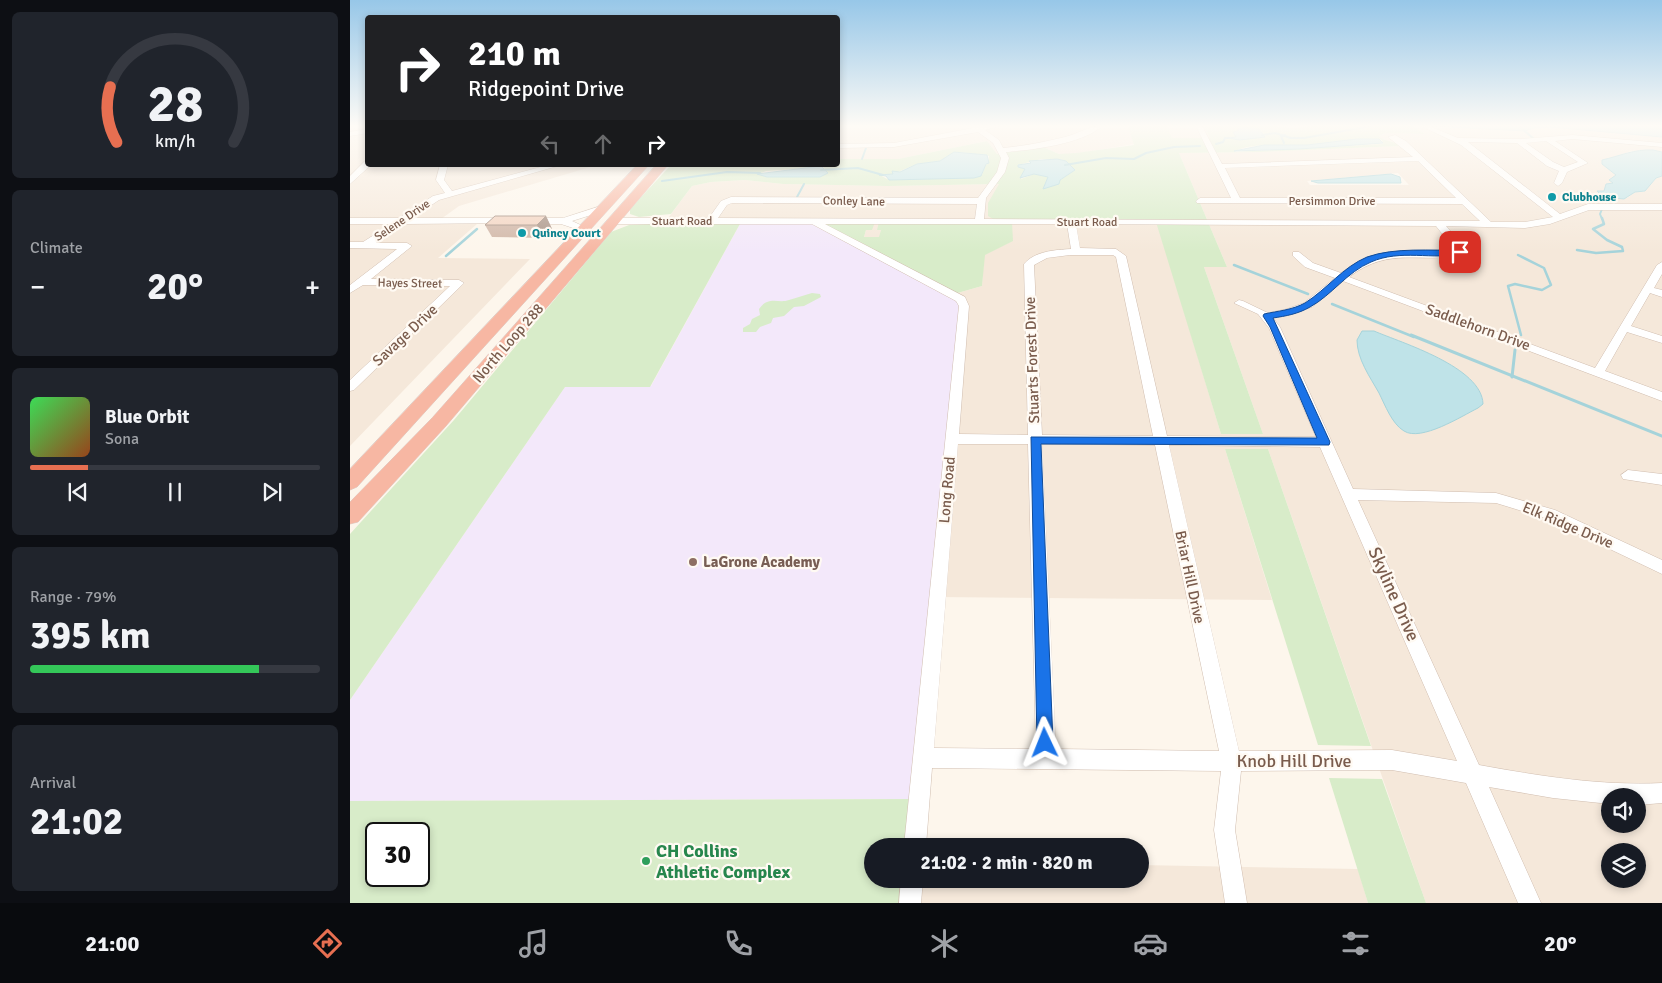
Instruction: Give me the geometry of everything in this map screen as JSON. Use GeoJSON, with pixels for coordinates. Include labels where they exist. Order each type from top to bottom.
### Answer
{"type":"FeatureCollection","features":[{"type":"Feature","properties":{"kind":"highway","name":"North Loop 288"},"geometry":{"type":"LineString","coordinates":[[350,516],[439,422],[609,214],[641,168]]}},
{"type":"Feature","properties":{"kind":"highway","name":"North Loop 288"},"geometry":{"type":"LineString","coordinates":[[350,482],[581,233],[609,214],[659,168]]}},
{"type":"Feature","properties":{"kind":"street"},"geometry":{"type":"LineString","coordinates":[[350,181],[363,168]]}},
{"type":"Feature","properties":{"kind":"street"},"geometry":{"type":"LineString","coordinates":[[443,168],[440,180],[449,194]]}},
{"type":"Feature","properties":{"kind":"street"},"geometry":{"type":"LineString","coordinates":[[524,168],[528,173]]}},
{"type":"Feature","properties":{"kind":"street","name":"Selene Drive"},"geometry":{"type":"LineString","coordinates":[[364,246],[423,205],[449,194],[546,168]]}},
{"type":"Feature","properties":{"kind":"street"},"geometry":{"type":"LineString","coordinates":[[979,222],[981,201],[1003,168]]}},
{"type":"Feature","properties":{"kind":"street"},"geometry":{"type":"LineString","coordinates":[[1221,168],[1237,201]]}},
{"type":"Feature","properties":{"kind":"street"},"geometry":{"type":"LineString","coordinates":[[1430,168],[1490,225]]}},
{"type":"Feature","properties":{"kind":"street"},"geometry":{"type":"LineString","coordinates":[[1494,168],[1559,217]]}},
{"type":"Feature","properties":{"kind":"street"},"geometry":{"type":"LineString","coordinates":[[1560,168],[1564,170],[1569,168]]}},
{"type":"Feature","properties":{"kind":"street"},"geometry":{"type":"LineString","coordinates":[[1558,183],[1564,170]]}},
{"type":"Feature","properties":{"kind":"street","name":"Conley Lane"},"geometry":{"type":"LineString","coordinates":[[712,221],[722,205],[728,201],[981,201]]}},
{"type":"Feature","properties":{"kind":"street","name":"Persimmon Drive"},"geometry":{"type":"LineString","coordinates":[[1200,201],[1464,201]]}},
{"type":"Feature","properties":{"kind":"street","name":"Stuart Road"},"geometry":{"type":"LineString","coordinates":[[350,221],[562,221],[585,216],[609,214],[712,221],[1438,223],[1490,225],[1533,224],[1588,207],[1662,207]]}},
{"type":"Feature","properties":{"kind":"street"},"geometry":{"type":"LineString","coordinates":[[562,221],[580,226],[581,233]]}},
{"type":"Feature","properties":{"kind":"street","name":"Long Road"},"geometry":{"type":"LineString","coordinates":[[814,222],[954,294],[963,302],[916,838]]}},
{"type":"Feature","properties":{"kind":"street"},"geometry":{"type":"LineString","coordinates":[[1071,222],[1076,251]]}},
{"type":"Feature","properties":{"kind":"street"},"geometry":{"type":"LineString","coordinates":[[1239,303],[1267,316],[1301,308],[1363,262],[1384,255],[1460,252],[1460,248],[1438,223]]}},
{"type":"Feature","properties":{"kind":"street"},"geometry":{"type":"LineString","coordinates":[[350,246],[407,246],[350,290]]}},
{"type":"Feature","properties":{"kind":"street","name":"Briar Hill Drive"},"geometry":{"type":"LineString","coordinates":[[1076,251],[1118,252],[1121,256],[1231,761],[1232,788],[1225,817],[1225,837],[1236,903]]}},
{"type":"Feature","properties":{"kind":"street","name":"Stuarts Forest Drive"},"geometry":{"type":"LineString","coordinates":[[1046,759],[1029,264],[1032,260],[1048,255],[1076,251]]}},
{"type":"Feature","properties":{"kind":"street","name":"Saddlehorn Drive"},"geometry":{"type":"LineString","coordinates":[[1296,254],[1309,265],[1662,397]]}},
{"type":"Feature","properties":{"kind":"street"},"geometry":{"type":"LineString","coordinates":[[1598,372],[1662,265]]}},
{"type":"Feature","properties":{"kind":"street","name":"Hayes Street"},"geometry":{"type":"LineString","coordinates":[[361,282],[459,283]]}},
{"type":"Feature","properties":{"kind":"street","name":"Savage Drive"},"geometry":{"type":"LineString","coordinates":[[350,387],[459,283]]}},
{"type":"Feature","properties":{"kind":"street"},"geometry":{"type":"LineString","coordinates":[[1648,289],[1662,294]]}},
{"type":"Feature","properties":{"kind":"street","name":"Skyline Drive"},"geometry":{"type":"LineString","coordinates":[[1267,316],[1274,327],[1350,494],[1530,903]]}},
{"type":"Feature","properties":{"kind":"street"},"geometry":{"type":"LineString","coordinates":[[1625,328],[1662,340]]}},
{"type":"Feature","properties":{"kind":"street"},"geometry":{"type":"LineString","coordinates":[[952,440],[1325,442]]}},
{"type":"Feature","properties":{"kind":"street"},"geometry":{"type":"LineString","coordinates":[[1628,475],[1654,476],[1662,480]]}},
{"type":"Feature","properties":{"kind":"street","name":"Elk Ridge Drive"},"geometry":{"type":"LineString","coordinates":[[1350,494],[1468,496],[1504,500],[1550,514],[1662,567]]}},
{"type":"Feature","properties":{"kind":"street","name":"Knob Hill Drive"},"geometry":{"type":"LineString","coordinates":[[923,758],[1231,761],[1392,760],[1473,775],[1597,794],[1649,795],[1662,793]]}},
{"type":"Feature","properties":{"kind":"street"},"geometry":{"type":"LineString","coordinates":[[910,903],[911,888]]}},
{"type":"Feature","properties":{"kind":"shaded area"},"geometry":{"type":"Polygon","coordinates":[[[350,168],[586,168],[459,206],[441,219],[350,218],[350,168]]]}},
{"type":"Feature","properties":{"kind":"shaded area"},"geometry":{"type":"Polygon","coordinates":[[[1185,168],[1607,168],[1617,176],[1609,180],[1612,183],[1606,184],[1604,191],[1597,192],[1600,194],[1597,196],[1627,198],[1635,192],[1644,192],[1656,178],[1662,176],[1662,903],[1426,903],[1268,449],[1225,449],[1272,600],[937,597],[954,294],[982,286],[984,255],[1012,241],[1012,222],[877,230],[881,230],[880,237],[864,237],[866,230],[666,221],[692,186],[711,182],[745,180],[783,184],[888,186],[999,184],[993,219],[1060,219],[1061,222],[1157,222],[1221,434],[1263,434],[1204,267],[1227,267],[1185,168]],[[1398,173],[1307,181],[1310,185],[1409,185],[1398,173]]]}},
{"type":"Feature","properties":{"kind":"shaded area"},"geometry":{"type":"Polygon","coordinates":[[[350,221],[477,224],[438,258],[530,259],[350,446],[350,221]]]}},
{"type":"Feature","properties":{"kind":"shaded area","name":"LaGrone Academy"},"geometry":{"type":"Polygon","coordinates":[[[741,222],[814,222],[961,299],[920,799],[350,801],[350,700],[565,387],[651,386],[741,222]]]}},
{"type":"Feature","properties":{"kind":"shaded area"},"geometry":{"type":"Polygon","coordinates":[[[1149,865],[1358,869],[1368,903],[910,903],[911,888],[1149,888],[1149,865]]]}},
{"type":"Feature","properties":{"kind":"green space"},"geometry":{"type":"Polygon","coordinates":[[[668,168],[807,168],[766,171],[759,174],[767,177],[828,173],[824,168],[907,168],[893,174],[880,175],[889,180],[974,178],[982,175],[984,168],[1023,168],[1025,169],[1021,179],[1034,174],[1049,177],[1043,189],[1059,184],[1060,180],[1075,170],[1073,168],[1185,168],[1227,267],[1204,267],[1263,434],[1221,434],[1156,222],[1061,222],[1060,219],[993,219],[988,216],[988,203],[999,184],[888,186],[783,184],[745,180],[711,182],[692,186],[671,214],[639,217],[630,214],[630,209],[668,168]]]}},
{"type":"Feature","properties":{"kind":"green space"},"geometry":{"type":"Polygon","coordinates":[[[712,221],[741,222],[650,387],[565,387],[350,700],[350,534],[454,420],[611,232],[629,225],[712,221]]]}},
{"type":"Feature","properties":{"kind":"green space"},"geometry":{"type":"Polygon","coordinates":[[[814,222],[875,222],[872,230],[866,230],[864,237],[879,237],[881,230],[877,230],[879,222],[1012,222],[1013,241],[985,255],[982,286],[954,294],[814,222]]]}},
{"type":"Feature","properties":{"kind":"green space"},"geometry":{"type":"Polygon","coordinates":[[[812,293],[820,294],[821,297],[804,306],[794,307],[784,316],[773,318],[771,323],[760,327],[756,332],[743,332],[743,328],[750,324],[752,319],[760,315],[759,309],[766,302],[785,301],[812,293]]]}},
{"type":"Feature","properties":{"kind":"green space"},"geometry":{"type":"Polygon","coordinates":[[[1225,449],[1268,449],[1371,746],[1318,745],[1225,449]]]}},
{"type":"Feature","properties":{"kind":"green space"},"geometry":{"type":"Polygon","coordinates":[[[1329,778],[1382,779],[1426,903],[1368,903],[1329,778]]]}},
{"type":"Feature","properties":{"kind":"green space","name":"CH Collins Athletic Complex"},"geometry":{"type":"Polygon","coordinates":[[[920,799],[916,838],[864,838],[864,888],[911,888],[910,903],[350,903],[350,801],[920,799]]]}},
{"type":"Feature","properties":{"kind":"water"},"geometry":{"type":"Polygon","coordinates":[[[804,168],[823,168],[828,173],[820,177],[767,177],[757,174],[804,168]]]}},
{"type":"Feature","properties":{"kind":"water"},"geometry":{"type":"Polygon","coordinates":[[[908,168],[984,168],[981,176],[974,178],[889,180],[886,176],[879,175],[893,174],[892,171],[900,172],[908,168]]]}},
{"type":"Feature","properties":{"kind":"water"},"geometry":{"type":"Polygon","coordinates":[[[1022,168],[1073,168],[1075,170],[1060,180],[1059,184],[1043,189],[1048,177],[1034,174],[1020,178],[1025,169],[1022,168]]]}},
{"type":"Feature","properties":{"kind":"water"},"geometry":{"type":"Polygon","coordinates":[[[1607,168],[1662,168],[1662,176],[1656,178],[1645,191],[1635,192],[1624,199],[1593,196],[1600,194],[1597,191],[1604,191],[1606,184],[1613,183],[1609,180],[1616,175],[1607,168]]]}},
{"type":"Feature","properties":{"kind":"water"},"geometry":{"type":"Polygon","coordinates":[[[1391,174],[1400,177],[1401,183],[1318,183],[1311,181],[1391,174]]]}},
{"type":"Feature","properties":{"kind":"water"},"geometry":{"type":"Polygon","coordinates":[[[1362,331],[1374,331],[1439,358],[1469,379],[1479,391],[1483,404],[1452,422],[1431,431],[1411,433],[1404,431],[1389,414],[1359,354],[1357,340],[1362,331]]]}},
{"type":"Feature","properties":{"kind":"building"},"geometry":{"type":"Polygon","coordinates":[[[495,216],[546,216],[537,225],[485,225],[495,216]]]}},
{"type":"Feature","properties":{"kind":"waterway"},"geometry":{"type":"LineString","coordinates":[[821,170],[855,168]]}},
{"type":"Feature","properties":{"kind":"waterway"},"geometry":{"type":"LineString","coordinates":[[858,168],[883,175]]}},
{"type":"Feature","properties":{"kind":"waterway"},"geometry":{"type":"LineString","coordinates":[[662,181],[727,172],[760,173]]}},
{"type":"Feature","properties":{"kind":"waterway"},"geometry":{"type":"LineString","coordinates":[[797,197],[804,184]]}},
{"type":"Feature","properties":{"kind":"waterway"},"geometry":{"type":"LineString","coordinates":[[1602,209],[1600,214],[1602,219]]}},
{"type":"Feature","properties":{"kind":"waterway"},"geometry":{"type":"LineString","coordinates":[[1577,250],[1596,253],[1623,251],[1622,247],[1607,240],[1593,229],[1604,224],[1602,218]]}},
{"type":"Feature","properties":{"kind":"waterway"},"geometry":{"type":"LineString","coordinates":[[446,256],[477,229]]}},
{"type":"Feature","properties":{"kind":"waterway"},"geometry":{"type":"LineString","coordinates":[[1518,255],[1544,268],[1551,285],[1542,290],[1515,284],[1508,286],[1521,335]]}},
{"type":"Feature","properties":{"kind":"waterway"},"geometry":{"type":"LineString","coordinates":[[1234,265],[1308,294]]}},
{"type":"Feature","properties":{"kind":"waterway"},"geometry":{"type":"LineString","coordinates":[[1332,304],[1414,337]]}},
{"type":"Feature","properties":{"kind":"waterway"},"geometry":{"type":"LineString","coordinates":[[1411,335],[1512,376]]}},
{"type":"Feature","properties":{"kind":"waterway"},"geometry":{"type":"LineString","coordinates":[[1512,376],[1515,350]]}},
{"type":"Feature","properties":{"kind":"waterway"},"geometry":{"type":"LineString","coordinates":[[1512,376],[1662,436]]}},
{"type":"Feature","properties":{"kind":"place","name":"Clubhouse"},"geometry":{"type":"Point","coordinates":[1552,197]}},
{"type":"Feature","properties":{"kind":"place","name":"Quincy Court"},"geometry":{"type":"Point","coordinates":[522,233]}},
{"type":"Feature","properties":{"kind":"place","name":"LaGrone Academy"},"geometry":{"type":"Point","coordinates":[693,562]}},
{"type":"Feature","properties":{"kind":"place","name":"CH Collins Athletic Complex"},"geometry":{"type":"Point","coordinates":[646,861]}},
{"type":"Feature","properties":{"kind":"route"},"geometry":{"type":"LineString","coordinates":[[1045,743],[1035,440],[1325,442],[1274,327],[1267,316],[1292,312],[1308,305],[1354,267],[1371,259],[1396,254],[1460,252]]}}]}
